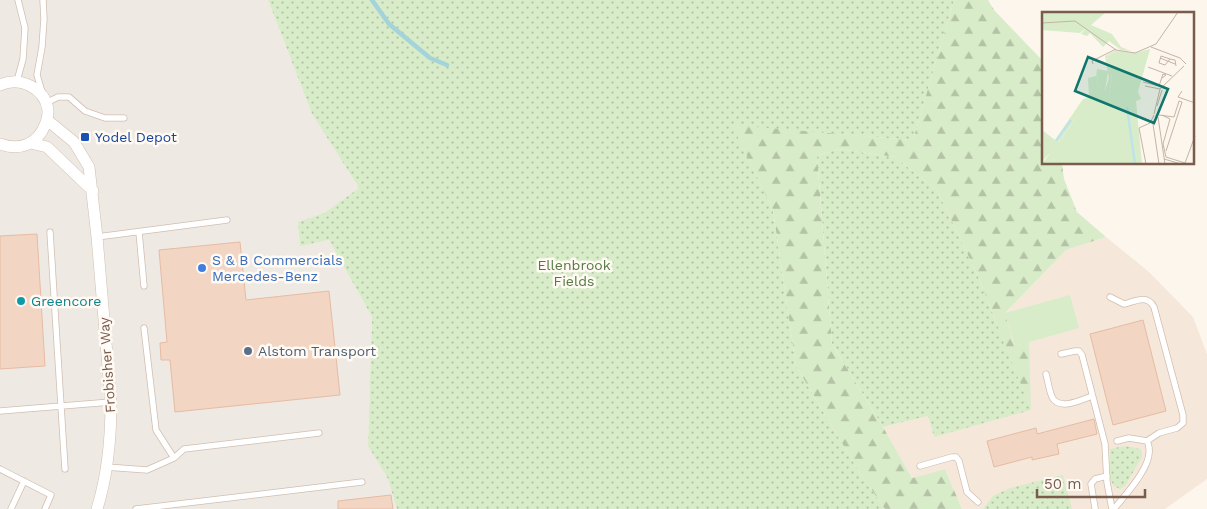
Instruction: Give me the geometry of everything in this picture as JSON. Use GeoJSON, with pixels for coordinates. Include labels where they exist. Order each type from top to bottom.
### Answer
{"type":"FeatureCollection","features":[{"type":"Feature","properties":{"kind":"street"},"geometry":{"type":"LineString","coordinates":[[0,85],[6,82],[17,81],[28,84],[38,91],[45,101],[48,112],[42,133],[31,143],[20,147],[8,147],[0,144]]}},
{"type":"Feature","properties":{"kind":"street","name":"Frobisher Way"},"geometry":{"type":"LineString","coordinates":[[47,120],[74,142],[89,167],[92,190],[98,237],[111,402],[111,430],[106,467],[97,509]]}},
{"type":"Feature","properties":{"kind":"street"},"geometry":{"type":"LineString","coordinates":[[31,143],[47,147],[92,190]]}},
{"type":"Feature","properties":{"kind":"lane"},"geometry":{"type":"LineString","coordinates":[[17,81],[23,59],[25,28],[18,0]]}},
{"type":"Feature","properties":{"kind":"lane"},"geometry":{"type":"LineString","coordinates":[[43,0],[42,47],[37,75],[45,101],[58,97],[69,97],[85,111],[105,118],[124,118]]}},
{"type":"Feature","properties":{"kind":"lane"},"geometry":{"type":"LineString","coordinates":[[98,237],[227,220]]}},
{"type":"Feature","properties":{"kind":"lane"},"geometry":{"type":"LineString","coordinates":[[50,232],[65,469]]}},
{"type":"Feature","properties":{"kind":"lane"},"geometry":{"type":"LineString","coordinates":[[139,232],[144,286]]}},
{"type":"Feature","properties":{"kind":"lane"},"geometry":{"type":"LineString","coordinates":[[1110,297],[1124,304],[1143,299],[1151,302],[1183,415],[1183,423],[1178,428],[1158,433],[1147,441],[1130,438],[1117,442]]}},
{"type":"Feature","properties":{"kind":"lane"},"geometry":{"type":"LineString","coordinates":[[144,328],[156,430],[174,458]]}},
{"type":"Feature","properties":{"kind":"lane"},"geometry":{"type":"LineString","coordinates":[[1061,354],[1079,351],[1082,354],[1105,444],[1107,476],[1113,509]]}},
{"type":"Feature","properties":{"kind":"lane"},"geometry":{"type":"LineString","coordinates":[[1046,374],[1056,403],[1063,405],[1092,396]]}},
{"type":"Feature","properties":{"kind":"lane"},"geometry":{"type":"LineString","coordinates":[[0,411],[111,402]]}},
{"type":"Feature","properties":{"kind":"lane"},"geometry":{"type":"LineString","coordinates":[[106,467],[147,470],[174,458],[184,449],[319,434]]}},
{"type":"Feature","properties":{"kind":"lane"},"geometry":{"type":"LineString","coordinates":[[1113,509],[1138,479],[1148,460],[1150,450],[1147,441]]}},
{"type":"Feature","properties":{"kind":"lane"},"geometry":{"type":"LineString","coordinates":[[920,466],[956,457],[959,461],[967,492],[978,502]]}},
{"type":"Feature","properties":{"kind":"lane"},"geometry":{"type":"LineString","coordinates":[[0,470],[51,495],[45,509]]}},
{"type":"Feature","properties":{"kind":"lane"},"geometry":{"type":"LineString","coordinates":[[1095,508],[1091,484],[1095,479],[1107,476]]}},
{"type":"Feature","properties":{"kind":"lane"},"geometry":{"type":"LineString","coordinates":[[11,509],[24,481]]}},
{"type":"Feature","properties":{"kind":"lane"},"geometry":{"type":"LineString","coordinates":[[136,509],[362,482]]}},
{"type":"Feature","properties":{"kind":"shaded area"},"geometry":{"type":"Polygon","coordinates":[[[0,0],[268,0],[312,114],[359,188],[324,213],[299,222],[300,245],[329,240],[372,317],[368,446],[389,481],[397,509],[0,509],[0,0]]]}},
{"type":"Feature","properties":{"kind":"shaded area"},"geometry":{"type":"Polygon","coordinates":[[[1106,237],[1149,272],[1193,317],[1207,354],[1207,479],[1165,509],[962,509],[945,469],[912,478],[883,427],[928,416],[934,437],[1005,313],[1066,250],[1106,237]]]}},
{"type":"Feature","properties":{"kind":"green space","name":"Ellenbrook Fields"},"geometry":{"type":"Polygon","coordinates":[[[268,0],[954,0],[913,140],[733,126],[773,210],[796,366],[860,473],[885,509],[397,509],[388,479],[368,446],[372,317],[329,240],[300,246],[298,222],[324,213],[359,188],[312,114],[268,0]]]}},
{"type":"Feature","properties":{"kind":"green space"},"geometry":{"type":"Polygon","coordinates":[[[954,0],[988,0],[994,10],[1042,60],[1042,165],[1062,165],[1064,179],[1077,212],[1106,237],[1066,250],[1005,313],[1014,346],[1029,342],[1031,410],[978,276],[937,190],[895,157],[839,149],[817,156],[832,344],[912,478],[945,469],[962,509],[885,509],[860,473],[796,366],[773,210],[732,125],[913,140],[954,0]]]}},
{"type":"Feature","properties":{"kind":"green space"},"geometry":{"type":"Polygon","coordinates":[[[839,149],[895,157],[937,190],[978,276],[1031,410],[934,437],[928,416],[883,427],[832,344],[817,156],[839,149]]]}},
{"type":"Feature","properties":{"kind":"green space"},"geometry":{"type":"Polygon","coordinates":[[[1070,295],[1079,328],[1015,346],[1005,313],[1070,295]]]}},
{"type":"Feature","properties":{"kind":"green space"},"geometry":{"type":"Polygon","coordinates":[[[1125,446],[1141,449],[1142,457],[1125,486],[1120,489],[1114,486],[1110,479],[1110,449],[1125,446]]]}},
{"type":"Feature","properties":{"kind":"green space"},"geometry":{"type":"Polygon","coordinates":[[[1063,475],[1072,509],[983,509],[993,496],[1010,488],[1063,475]]]}},
{"type":"Feature","properties":{"kind":"building","name":"Greencore"},"geometry":{"type":"Polygon","coordinates":[[[37,234],[45,366],[0,369],[0,236],[37,234]]]}},
{"type":"Feature","properties":{"kind":"building","name":"Alstom Transport"},"geometry":{"type":"Polygon","coordinates":[[[240,242],[246,300],[329,291],[340,395],[175,412],[170,360],[161,360],[160,343],[167,342],[159,250],[240,242]]]}},
{"type":"Feature","properties":{"kind":"building"},"geometry":{"type":"Polygon","coordinates":[[[1143,320],[1166,411],[1113,425],[1090,334],[1143,320]]]}},
{"type":"Feature","properties":{"kind":"building"},"geometry":{"type":"Polygon","coordinates":[[[1094,419],[1097,434],[1057,444],[1059,454],[1032,460],[1032,457],[994,467],[987,441],[1036,428],[1037,434],[1094,419]]]}},
{"type":"Feature","properties":{"kind":"building"},"geometry":{"type":"Polygon","coordinates":[[[391,495],[393,509],[338,509],[338,501],[391,495]]]}},
{"type":"Feature","properties":{"kind":"waterway"},"geometry":{"type":"LineString","coordinates":[[372,0],[389,24],[430,58],[447,65]]}},
{"type":"Feature","properties":{"kind":"place","name":"Yodel Depot"},"geometry":{"type":"Point","coordinates":[85,137]}},
{"type":"Feature","properties":{"kind":"place","name":"S & B Commercials Mercedes-Benz"},"geometry":{"type":"Point","coordinates":[202,268]}},
{"type":"Feature","properties":{"kind":"place","name":"Greencore"},"geometry":{"type":"Point","coordinates":[21,301]}},
{"type":"Feature","properties":{"kind":"place","name":"Alstom Transport"},"geometry":{"type":"Point","coordinates":[248,351]}}]}
